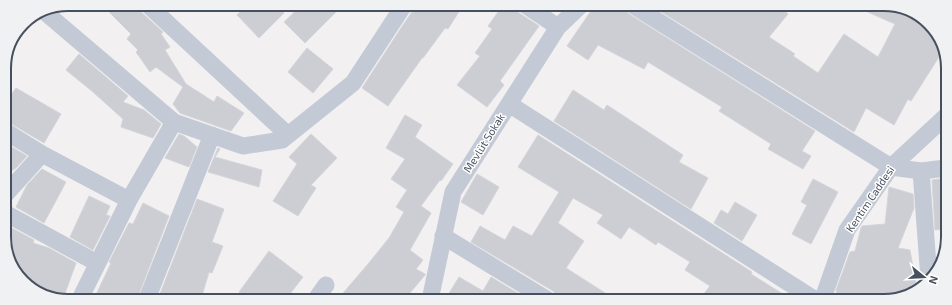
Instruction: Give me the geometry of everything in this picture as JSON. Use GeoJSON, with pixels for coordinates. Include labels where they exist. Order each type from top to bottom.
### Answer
{"type":"FeatureCollection","features":[{"type":"Feature","properties":{"kind":"street"},"geometry":{"type":"LineString","coordinates":[[155,11],[288,135]]}},
{"type":"Feature","properties":{"kind":"street"},"geometry":{"type":"LineString","coordinates":[[48,15],[174,122],[243,146],[282,140],[353,83],[400,11]]}},
{"type":"Feature","properties":{"kind":"street"},"geometry":{"type":"LineString","coordinates":[[534,11],[558,27]]}},
{"type":"Feature","properties":{"kind":"street","name":"Mevlüt Sokak"},"geometry":{"type":"LineString","coordinates":[[431,294],[453,192],[558,27],[575,11]]}},
{"type":"Feature","properties":{"kind":"street"},"geometry":{"type":"LineString","coordinates":[[642,11],[890,167],[921,171],[941,169]]}},
{"type":"Feature","properties":{"kind":"street"},"geometry":{"type":"LineString","coordinates":[[509,104],[806,294]]}},
{"type":"Feature","properties":{"kind":"street","name":"Kentim Caddesi"},"geometry":{"type":"LineString","coordinates":[[824,294],[847,230],[890,167],[941,121]]}},
{"type":"Feature","properties":{"kind":"street"},"geometry":{"type":"LineString","coordinates":[[82,294],[129,200],[174,122]]}},
{"type":"Feature","properties":{"kind":"street"},"geometry":{"type":"LineString","coordinates":[[11,135],[42,154],[129,200]]}},
{"type":"Feature","properties":{"kind":"street"},"geometry":{"type":"LineString","coordinates":[[149,294],[212,135]]}},
{"type":"Feature","properties":{"kind":"street"},"geometry":{"type":"LineString","coordinates":[[11,188],[42,154]]}},
{"type":"Feature","properties":{"kind":"street"},"geometry":{"type":"LineString","coordinates":[[921,171],[929,273]]}},
{"type":"Feature","properties":{"kind":"street"},"geometry":{"type":"LineString","coordinates":[[11,216],[97,263]]}},
{"type":"Feature","properties":{"kind":"street"},"geometry":{"type":"LineString","coordinates":[[443,236],[538,294]]}},
{"type":"Feature","properties":{"kind":"street"},"geometry":{"type":"LineString","coordinates":[[320,294],[326,285]]}},
{"type":"Feature","properties":{"kind":"building"},"geometry":{"type":"Polygon","coordinates":[[[108,11],[140,11],[163,32],[161,34],[170,47],[165,50],[186,84],[214,102],[217,96],[244,113],[231,131],[180,113],[173,104],[183,87],[156,67],[150,72],[136,52],[138,50],[127,39],[131,34],[108,11]]]}},
{"type":"Feature","properties":{"kind":"building"},"geometry":{"type":"Polygon","coordinates":[[[241,11],[282,11],[284,13],[259,38],[237,15],[241,11]]]}},
{"type":"Feature","properties":{"kind":"building"},"geometry":{"type":"Polygon","coordinates":[[[296,11],[337,11],[305,43],[284,22],[296,11]]]}},
{"type":"Feature","properties":{"kind":"building"},"geometry":{"type":"Polygon","coordinates":[[[414,11],[459,11],[448,29],[445,28],[388,106],[362,88],[403,25],[412,12],[413,13],[414,11]]]}},
{"type":"Feature","properties":{"kind":"building"},"geometry":{"type":"Polygon","coordinates":[[[499,11],[517,11],[539,26],[500,81],[504,85],[487,107],[457,85],[480,56],[475,53],[492,29],[488,26],[499,11]]]}},
{"type":"Feature","properties":{"kind":"building"},"geometry":{"type":"Polygon","coordinates":[[[591,11],[626,11],[815,131],[802,151],[811,156],[803,169],[768,149],[771,144],[719,111],[722,107],[648,62],[644,69],[598,45],[588,60],[567,46],[591,11]]]}},
{"type":"Feature","properties":{"kind":"building"},"geometry":{"type":"Polygon","coordinates":[[[660,11],[785,11],[788,14],[769,37],[795,54],[793,56],[818,73],[844,34],[878,57],[895,24],[865,11],[892,11],[916,21],[927,30],[938,49],[940,56],[911,101],[908,99],[894,125],[866,108],[854,132],[660,11]]]}},
{"type":"Feature","properties":{"kind":"building"},"geometry":{"type":"Polygon","coordinates":[[[307,48],[333,69],[313,93],[288,72],[307,48]]]}},
{"type":"Feature","properties":{"kind":"building"},"geometry":{"type":"Polygon","coordinates":[[[79,54],[128,96],[123,102],[144,110],[161,124],[153,138],[121,127],[123,119],[66,70],[79,54]]]}},
{"type":"Feature","properties":{"kind":"building"},"geometry":{"type":"Polygon","coordinates":[[[16,88],[61,114],[44,143],[11,124],[11,95],[16,88]]]}},
{"type":"Feature","properties":{"kind":"building"},"geometry":{"type":"Polygon","coordinates":[[[573,90],[604,110],[607,105],[683,155],[679,162],[708,178],[691,209],[554,121],[573,90]]]}},
{"type":"Feature","properties":{"kind":"building"},"geometry":{"type":"Polygon","coordinates":[[[405,115],[422,125],[415,137],[453,164],[421,206],[431,213],[410,250],[423,260],[416,269],[425,275],[409,294],[342,294],[389,238],[404,212],[396,207],[407,190],[391,179],[405,159],[386,148],[405,115]]]}},
{"type":"Feature","properties":{"kind":"building"},"geometry":{"type":"Polygon","coordinates":[[[179,134],[184,136],[197,147],[189,167],[165,158],[179,134]]]}},
{"type":"Feature","properties":{"kind":"building"},"geometry":{"type":"Polygon","coordinates":[[[311,134],[337,158],[311,185],[316,188],[298,216],[273,201],[297,164],[289,157],[311,134]]]}},
{"type":"Feature","properties":{"kind":"building"},"geometry":{"type":"Polygon","coordinates":[[[538,135],[752,272],[751,274],[783,294],[704,294],[710,286],[685,270],[690,262],[658,242],[656,245],[629,227],[621,239],[597,223],[603,215],[573,198],[558,223],[584,241],[566,268],[607,294],[556,294],[471,242],[480,226],[505,240],[513,226],[532,236],[559,192],[518,167],[538,135]]]}},
{"type":"Feature","properties":{"kind":"building"},"geometry":{"type":"Polygon","coordinates":[[[11,147],[27,156],[11,171],[11,147]]]}},
{"type":"Feature","properties":{"kind":"building"},"geometry":{"type":"Polygon","coordinates":[[[218,148],[220,149],[215,157],[262,170],[259,187],[208,172],[218,148]]]}},
{"type":"Feature","properties":{"kind":"building"},"geometry":{"type":"Polygon","coordinates":[[[42,169],[66,182],[44,223],[16,207],[27,185],[42,169]]]}},
{"type":"Feature","properties":{"kind":"building"},"geometry":{"type":"Polygon","coordinates":[[[477,174],[499,187],[483,215],[461,202],[477,174]]]}},
{"type":"Feature","properties":{"kind":"building"},"geometry":{"type":"Polygon","coordinates":[[[813,179],[838,192],[811,244],[792,234],[807,205],[801,202],[813,179]]]}},
{"type":"Feature","properties":{"kind":"building"},"geometry":{"type":"Polygon","coordinates":[[[941,179],[941,229],[935,230],[932,180],[941,179]]]}},
{"type":"Feature","properties":{"kind":"building"},"geometry":{"type":"Polygon","coordinates":[[[889,187],[913,194],[914,208],[898,248],[910,250],[916,284],[903,291],[888,294],[837,294],[836,290],[850,252],[855,251],[862,226],[885,224],[889,187]]]}},
{"type":"Feature","properties":{"kind":"building"},"geometry":{"type":"Polygon","coordinates":[[[89,196],[110,206],[106,215],[110,216],[93,250],[70,237],[89,196]]]}},
{"type":"Feature","properties":{"kind":"building"},"geometry":{"type":"Polygon","coordinates":[[[197,199],[224,209],[212,242],[223,246],[212,273],[209,272],[202,294],[160,294],[197,199]]]}},
{"type":"Feature","properties":{"kind":"building"},"geometry":{"type":"Polygon","coordinates":[[[735,202],[757,215],[742,241],[714,223],[721,210],[728,214],[735,202]]]}},
{"type":"Feature","properties":{"kind":"building"},"geometry":{"type":"Polygon","coordinates":[[[143,203],[169,216],[139,294],[96,294],[111,263],[109,262],[129,223],[133,224],[143,203]]]}},
{"type":"Feature","properties":{"kind":"building"},"geometry":{"type":"Polygon","coordinates":[[[11,228],[34,240],[33,243],[49,248],[76,263],[65,294],[46,290],[33,282],[21,269],[17,262],[12,248],[11,228]]]}},
{"type":"Feature","properties":{"kind":"building"},"geometry":{"type":"Polygon","coordinates":[[[269,251],[303,277],[290,294],[242,294],[239,292],[269,251]]]}},
{"type":"Feature","properties":{"kind":"building"},"geometry":{"type":"Polygon","coordinates":[[[459,277],[483,291],[491,277],[519,294],[449,294],[459,277]]]}}]}
